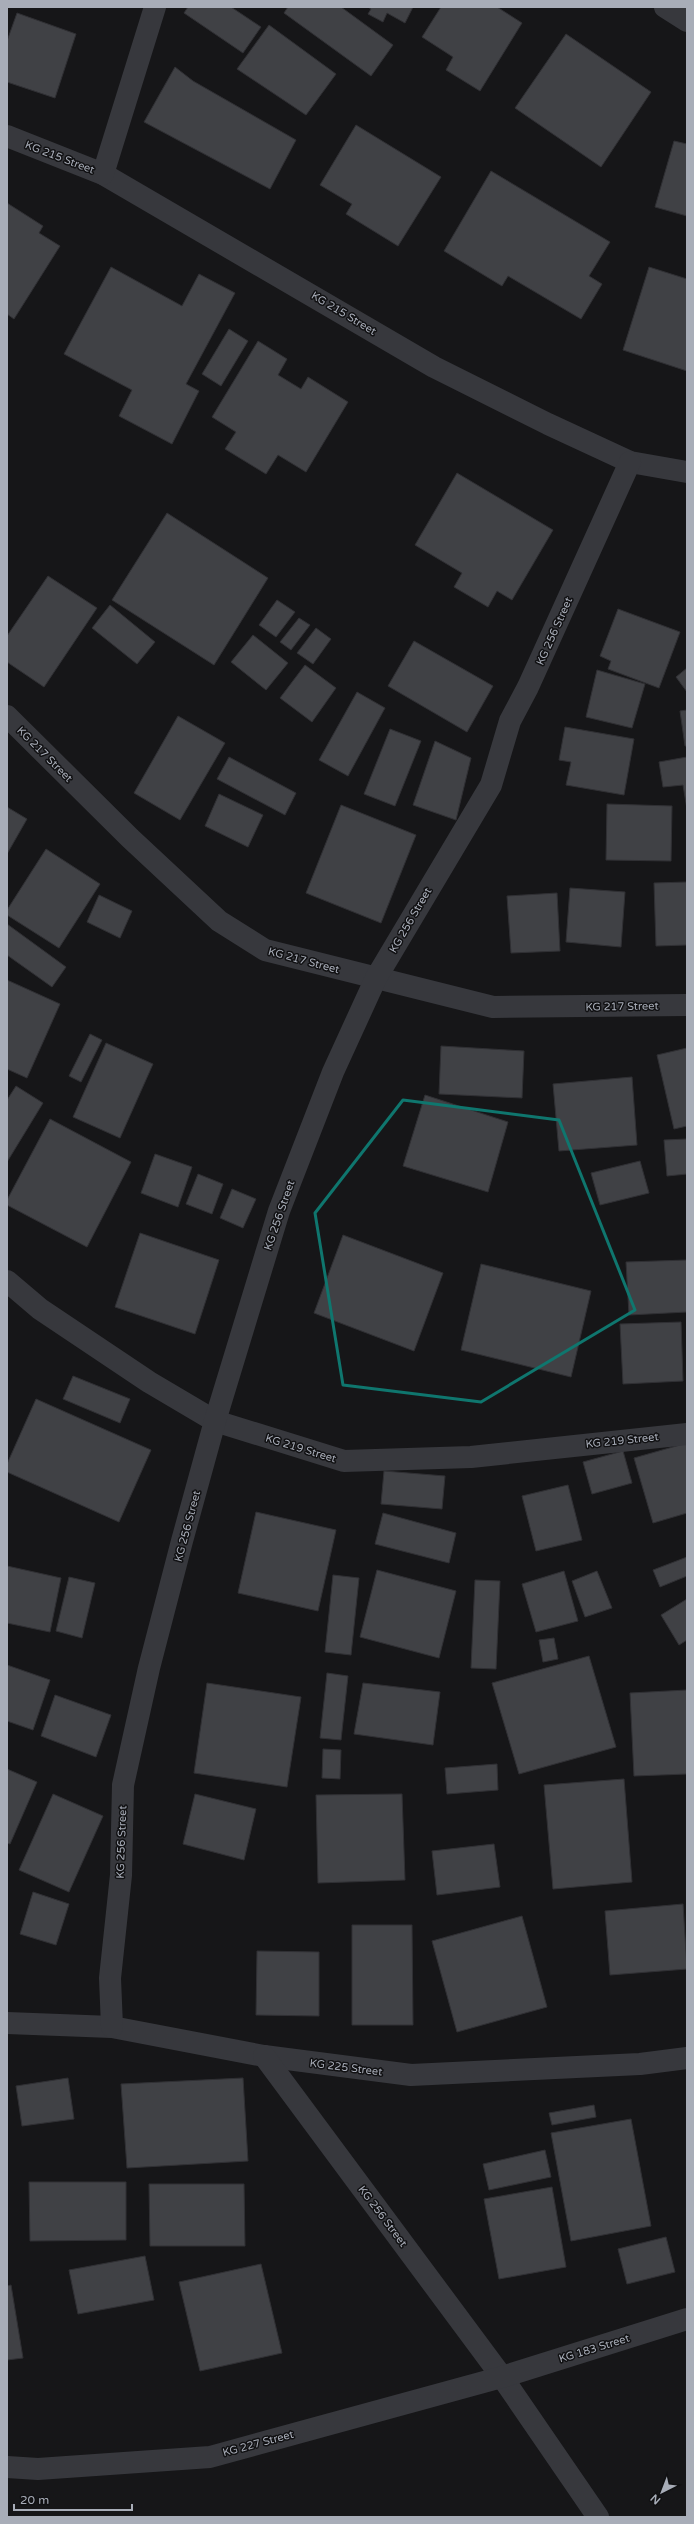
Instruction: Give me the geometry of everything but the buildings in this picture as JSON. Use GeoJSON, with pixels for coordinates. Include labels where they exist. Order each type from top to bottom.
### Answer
{"type":"FeatureCollection","features":[{"type":"Feature","properties":{"kind":"street"},"geometry":{"type":"LineString","coordinates":[[103,174],[155,7]]}},
{"type":"Feature","properties":{"kind":"street"},"geometry":{"type":"LineString","coordinates":[[665,7],[687,21]]}},
{"type":"Feature","properties":{"kind":"street","name":"KG 215 Street"},"geometry":{"type":"LineString","coordinates":[[7,136],[103,174],[434,367],[630,462],[687,472]]}},
{"type":"Feature","properties":{"kind":"street","name":"KG 256 Street"},"geometry":{"type":"LineString","coordinates":[[112,2027],[110,1978],[121,1875],[123,1785],[149,1668],[215,1421],[279,1211],[334,1072],[376,978],[491,785],[510,721],[528,687],[630,462]]}},
{"type":"Feature","properties":{"kind":"street","name":"KG 217 Street"},"geometry":{"type":"LineString","coordinates":[[7,716],[130,838],[219,921],[265,950],[493,1007],[687,1005]]}},
{"type":"Feature","properties":{"kind":"street","name":"KG 219 Street"},"geometry":{"type":"LineString","coordinates":[[7,1281],[40,1309],[149,1382],[215,1421],[344,1461],[471,1457],[687,1434]]}},
{"type":"Feature","properties":{"kind":"street","name":"KG 225 Street"},"geometry":{"type":"LineString","coordinates":[[9,2021],[112,2027],[264,2056],[410,2075],[640,2064],[687,2058]]}},
{"type":"Feature","properties":{"kind":"street","name":"KG 256 Street"},"geometry":{"type":"LineString","coordinates":[[264,2056],[502,2376],[598,2517]]}},
{"type":"Feature","properties":{"kind":"street","name":"KG 183 Street"},"geometry":{"type":"LineString","coordinates":[[502,2376],[687,2319]]}},
{"type":"Feature","properties":{"kind":"street","name":"KG 227 Street"},"geometry":{"type":"LineString","coordinates":[[7,2467],[38,2469],[210,2456],[502,2376]]}},
{"type":"Feature","properties":{"kind":"highlighted area"},"geometry":{"type":"Polygon","coordinates":[[[403,1100],[559,1120],[635,1310],[481,1402],[343,1385],[315,1213],[403,1100]]]}}]}
